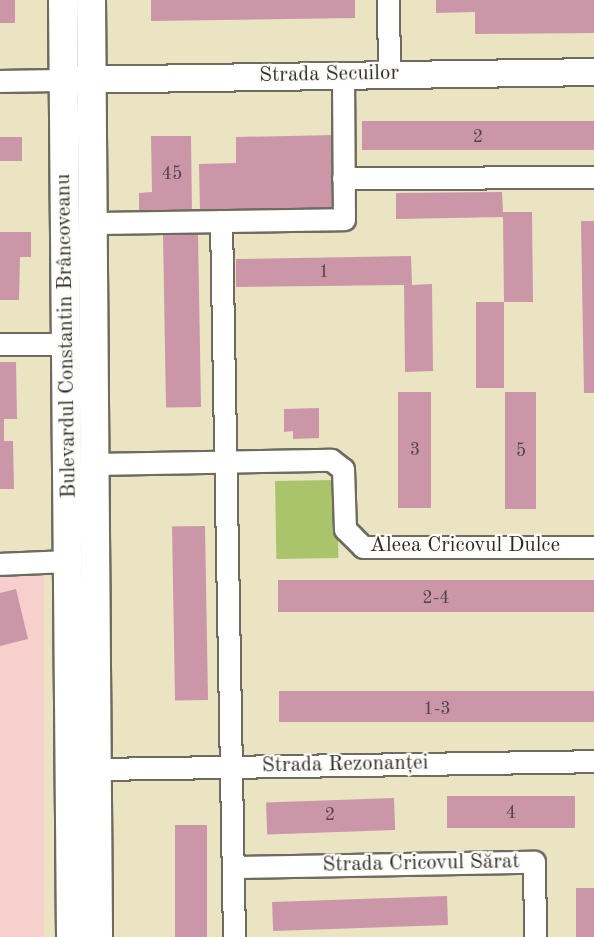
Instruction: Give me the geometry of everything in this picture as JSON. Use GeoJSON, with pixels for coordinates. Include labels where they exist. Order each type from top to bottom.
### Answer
{"type":"FeatureCollection","features":[{"type":"Feature","properties":{"kind":"main road","name":"Bulevardul Constantin Brâncoveanu"},"geometry":{"type":"LineString","coordinates":[[63,0],[78,80],[93,223],[94,464],[71,937]]}},
{"type":"Feature","properties":{"kind":"main road","name":"Bulevardul Constantin Brâncoveanu"},"geometry":{"type":"LineString","coordinates":[[91,0],[78,80],[68,344],[69,561],[97,769],[98,937]]}},
{"type":"Feature","properties":{"kind":"street"},"geometry":{"type":"LineString","coordinates":[[388,0],[389,74]]}},
{"type":"Feature","properties":{"kind":"street","name":"Strada Secuilor"},"geometry":{"type":"LineString","coordinates":[[78,80],[594,72]]}},
{"type":"Feature","properties":{"kind":"street"},"geometry":{"type":"LineString","coordinates":[[93,223],[344,219],[343,75]]}},
{"type":"Feature","properties":{"kind":"street"},"geometry":{"type":"LineString","coordinates":[[0,81],[78,80]]}},
{"type":"Feature","properties":{"kind":"street"},"geometry":{"type":"LineString","coordinates":[[343,178],[594,177]]}},
{"type":"Feature","properties":{"kind":"street"},"geometry":{"type":"LineString","coordinates":[[221,221],[234,937]]}},
{"type":"Feature","properties":{"kind":"street"},"geometry":{"type":"LineString","coordinates":[[0,344],[68,344]]}},
{"type":"Feature","properties":{"kind":"street","name":"Aleea Cricovul Dulce"},"geometry":{"type":"LineString","coordinates":[[94,464],[337,462],[344,475],[345,529],[363,547],[594,547]]}},
{"type":"Feature","properties":{"kind":"street"},"geometry":{"type":"LineString","coordinates":[[0,564],[69,561]]}},
{"type":"Feature","properties":{"kind":"street","name":"Strada Rezonanței"},"geometry":{"type":"LineString","coordinates":[[97,769],[594,761]]}},
{"type":"Feature","properties":{"kind":"street","name":"Strada Cricovul Sărat"},"geometry":{"type":"LineString","coordinates":[[233,867],[534,862],[535,937]]}},
{"type":"Feature","properties":{"kind":"shaded area"},"geometry":{"type":"Polygon","coordinates":[[[0,571],[44,571],[44,937],[0,937],[0,571]]]}},
{"type":"Feature","properties":{"kind":"green space"},"geometry":{"type":"Polygon","coordinates":[[[337,480],[338,558],[276,559],[275,481],[337,480]]]}},
{"type":"Feature","properties":{"kind":"building"},"geometry":{"type":"Polygon","coordinates":[[[0,0],[15,0],[15,23],[0,23],[0,0]]]}},
{"type":"Feature","properties":{"kind":"building"},"geometry":{"type":"Polygon","coordinates":[[[151,0],[355,0],[355,18],[151,21],[151,0]]]}},
{"type":"Feature","properties":{"kind":"building"},"geometry":{"type":"Polygon","coordinates":[[[436,0],[594,0],[594,33],[475,34],[475,12],[436,13],[436,0]]]}},
{"type":"Feature","properties":{"kind":"building"},"geometry":{"type":"Polygon","coordinates":[[[362,121],[594,121],[594,150],[362,150],[362,121]]]}},
{"type":"Feature","properties":{"kind":"building"},"geometry":{"type":"Polygon","coordinates":[[[335,135],[336,209],[200,212],[199,164],[236,163],[236,137],[335,135]]]}},
{"type":"Feature","properties":{"kind":"building"},"geometry":{"type":"Polygon","coordinates":[[[151,136],[191,136],[192,215],[139,216],[139,193],[152,192],[151,136]]]}},
{"type":"Feature","properties":{"kind":"building"},"geometry":{"type":"Polygon","coordinates":[[[0,137],[22,137],[22,161],[0,161],[0,137]]]}},
{"type":"Feature","properties":{"kind":"building"},"geometry":{"type":"Polygon","coordinates":[[[502,192],[503,212],[532,212],[533,302],[504,302],[503,217],[396,219],[396,193],[502,192]]]}},
{"type":"Feature","properties":{"kind":"building"},"geometry":{"type":"Polygon","coordinates":[[[581,221],[594,221],[594,393],[584,393],[581,221]]]}},
{"type":"Feature","properties":{"kind":"building"},"geometry":{"type":"Polygon","coordinates":[[[0,232],[31,232],[31,257],[20,257],[19,300],[0,300],[0,232]]]}},
{"type":"Feature","properties":{"kind":"building"},"geometry":{"type":"Polygon","coordinates":[[[198,234],[201,407],[166,408],[163,235],[198,234]]]}},
{"type":"Feature","properties":{"kind":"building"},"geometry":{"type":"Polygon","coordinates":[[[411,256],[412,285],[432,284],[433,371],[405,372],[404,285],[236,287],[236,259],[411,256]]]}},
{"type":"Feature","properties":{"kind":"building"},"geometry":{"type":"Polygon","coordinates":[[[476,302],[504,302],[504,388],[476,388],[476,302]]]}},
{"type":"Feature","properties":{"kind":"building"},"geometry":{"type":"Polygon","coordinates":[[[0,362],[16,362],[17,419],[4,419],[4,441],[13,441],[14,489],[0,489],[0,362]]]}},
{"type":"Feature","properties":{"kind":"building"},"geometry":{"type":"Polygon","coordinates":[[[398,392],[431,392],[431,508],[398,508],[398,392]]]}},
{"type":"Feature","properties":{"kind":"building"},"geometry":{"type":"Polygon","coordinates":[[[505,392],[536,392],[536,509],[505,509],[505,392]]]}},
{"type":"Feature","properties":{"kind":"building"},"geometry":{"type":"Polygon","coordinates":[[[319,408],[319,438],[293,439],[293,431],[284,432],[284,409],[319,408]]]}},
{"type":"Feature","properties":{"kind":"building"},"geometry":{"type":"Polygon","coordinates":[[[205,526],[208,700],[175,701],[172,527],[205,526]]]}},
{"type":"Feature","properties":{"kind":"building"},"geometry":{"type":"Polygon","coordinates":[[[278,580],[594,580],[594,612],[278,612],[278,580]]]}},
{"type":"Feature","properties":{"kind":"building"},"geometry":{"type":"Polygon","coordinates":[[[16,589],[28,639],[0,646],[0,593],[16,589]]]}},
{"type":"Feature","properties":{"kind":"building"},"geometry":{"type":"Polygon","coordinates":[[[279,691],[594,691],[594,722],[279,722],[279,691]]]}},
{"type":"Feature","properties":{"kind":"building"},"geometry":{"type":"Polygon","coordinates":[[[447,796],[575,796],[575,828],[447,828],[447,796]]]}},
{"type":"Feature","properties":{"kind":"building"},"geometry":{"type":"Polygon","coordinates":[[[394,798],[395,830],[267,834],[266,802],[394,798]]]}},
{"type":"Feature","properties":{"kind":"building"},"geometry":{"type":"Polygon","coordinates":[[[175,825],[207,825],[207,937],[175,937],[175,825]]]}},
{"type":"Feature","properties":{"kind":"building"},"geometry":{"type":"Polygon","coordinates":[[[576,888],[594,888],[594,937],[576,937],[576,888]]]}},
{"type":"Feature","properties":{"kind":"building"},"geometry":{"type":"Polygon","coordinates":[[[447,896],[448,925],[273,931],[272,902],[447,896]]]}}]}
